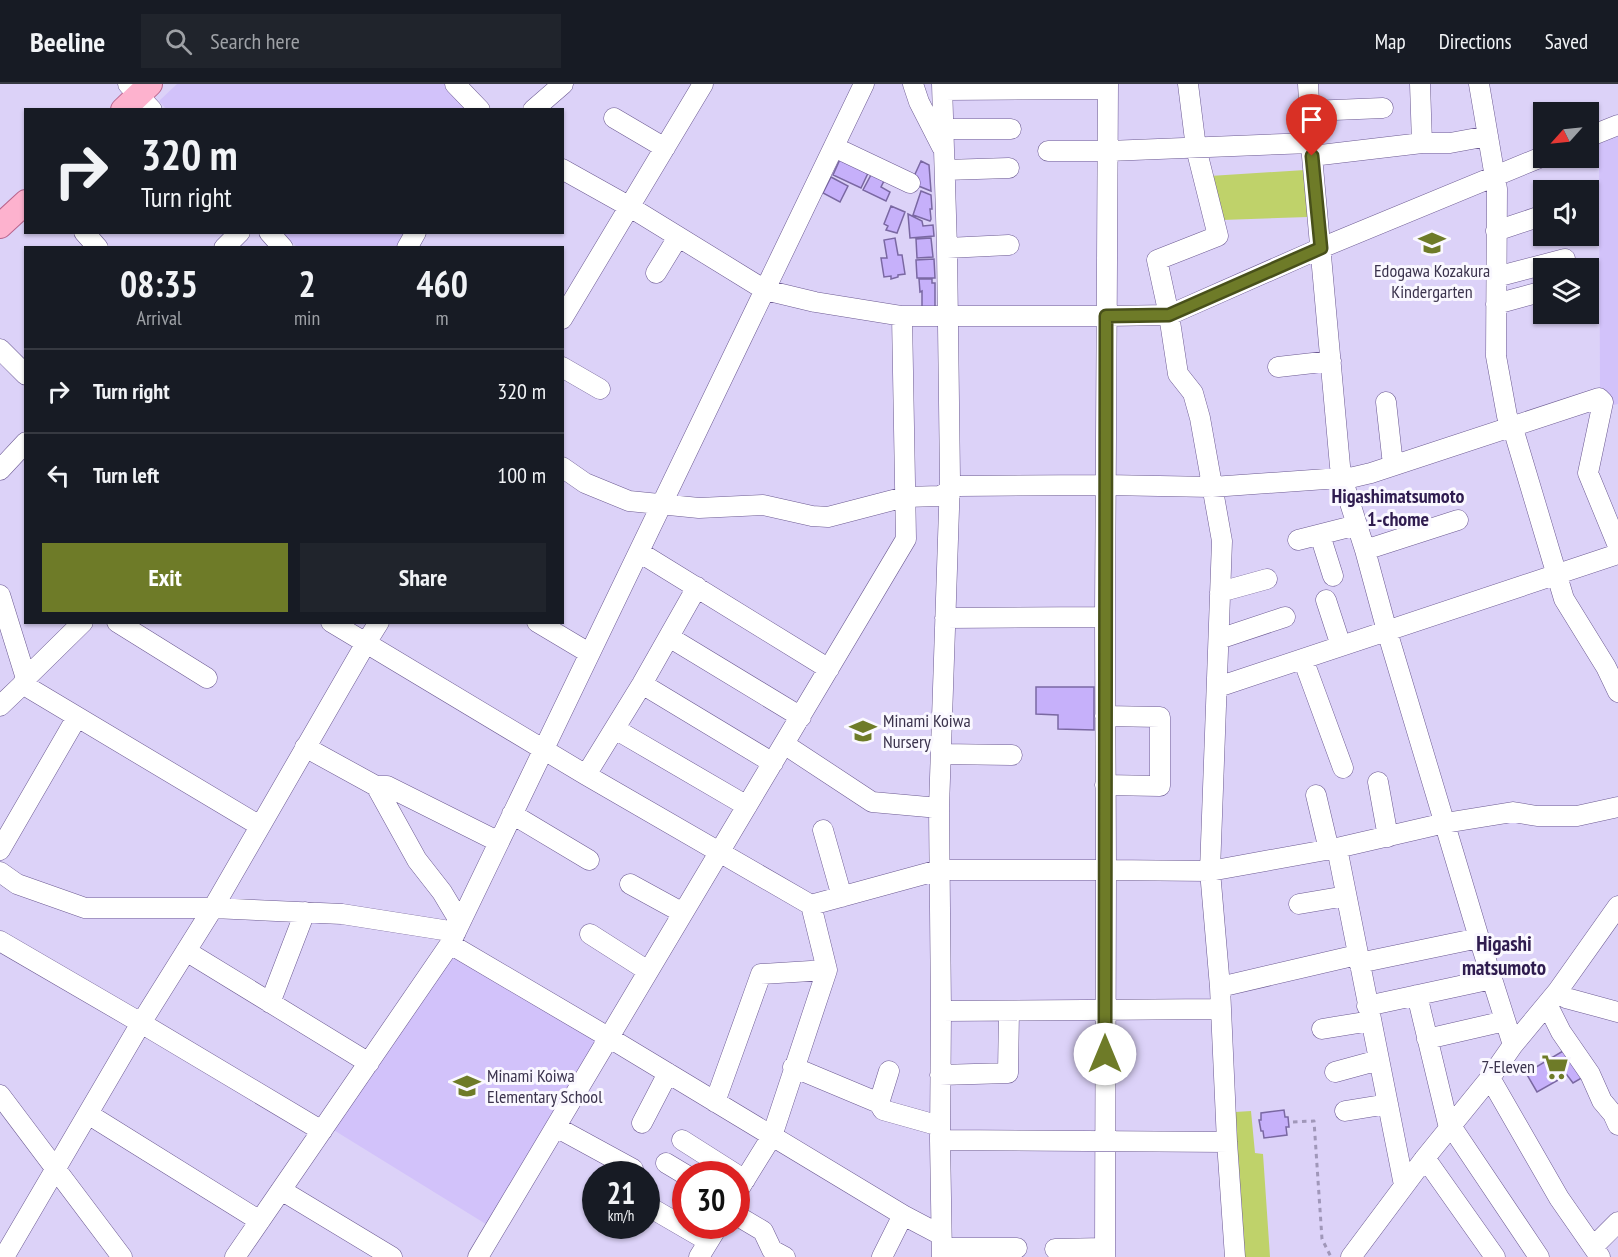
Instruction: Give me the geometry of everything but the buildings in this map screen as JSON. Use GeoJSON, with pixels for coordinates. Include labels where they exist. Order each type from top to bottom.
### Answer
{"type":"FeatureCollection","features":[{"type":"Feature","properties":{"kind":"main road"},"geometry":{"type":"LineString","coordinates":[[0,226],[24,204]]}},
{"type":"Feature","properties":{"kind":"street"},"geometry":{"type":"LineString","coordinates":[[456,84],[478,108]]}},
{"type":"Feature","properties":{"kind":"street"},"geometry":{"type":"LineString","coordinates":[[535,108],[563,84]]}},
{"type":"Feature","properties":{"kind":"street"},"geometry":{"type":"LineString","coordinates":[[565,308],[630,207],[703,84]]}},
{"type":"Feature","properties":{"kind":"street"},"geometry":{"type":"LineString","coordinates":[[238,1255],[455,933],[864,84]]}},
{"type":"Feature","properties":{"kind":"street"},"geometry":{"type":"LineString","coordinates":[[913,84],[945,161]]}},
{"type":"Feature","properties":{"kind":"street"},"geometry":{"type":"LineString","coordinates":[[1188,84],[1196,148],[1218,236],[1157,260],[1169,315],[1178,374],[1193,393],[1200,418],[1222,541],[1210,872],[1220,987],[1235,1257]]}},
{"type":"Feature","properties":{"kind":"street"},"geometry":{"type":"LineString","coordinates":[[1308,84],[1342,478],[1365,550],[1386,631],[1513,1045]]}},
{"type":"Feature","properties":{"kind":"street"},"geometry":{"type":"LineString","coordinates":[[1420,84],[1422,143]]}},
{"type":"Feature","properties":{"kind":"street"},"geometry":{"type":"LineString","coordinates":[[1479,84],[1497,189],[1496,356],[1507,416],[1564,599],[1606,667],[1618,692]]}},
{"type":"Feature","properties":{"kind":"street"},"geometry":{"type":"LineString","coordinates":[[942,1246],[939,808],[950,492],[943,87],[1108,86],[1105,1252],[1055,1249]]}},
{"type":"Feature","properties":{"kind":"street"},"geometry":{"type":"LineString","coordinates":[[1310,111],[1383,108]]}},
{"type":"Feature","properties":{"kind":"street"},"geometry":{"type":"LineString","coordinates":[[614,118],[665,148]]}},
{"type":"Feature","properties":{"kind":"street"},"geometry":{"type":"LineString","coordinates":[[1599,132],[1618,124]]}},
{"type":"Feature","properties":{"kind":"street"},"geometry":{"type":"LineString","coordinates":[[944,129],[1011,129]]}},
{"type":"Feature","properties":{"kind":"street"},"geometry":{"type":"LineString","coordinates":[[1048,151],[1196,148],[1312,150],[1450,143],[1488,136]]}},
{"type":"Feature","properties":{"kind":"street"},"geometry":{"type":"LineString","coordinates":[[834,147],[910,183]]}},
{"type":"Feature","properties":{"kind":"street"},"geometry":{"type":"LineString","coordinates":[[564,170],[630,207],[765,290],[815,302],[902,316],[1106,316],[1169,315],[1321,248],[1533,160]]}},
{"type":"Feature","properties":{"kind":"street"},"geometry":{"type":"LineString","coordinates":[[945,161],[1009,168]]}},
{"type":"Feature","properties":{"kind":"street"},"geometry":{"type":"LineString","coordinates":[[1496,231],[1533,219]]}},
{"type":"Feature","properties":{"kind":"street"},"geometry":{"type":"LineString","coordinates":[[86,234],[96,246]]}},
{"type":"Feature","properties":{"kind":"street"},"geometry":{"type":"LineString","coordinates":[[226,246],[238,234]]}},
{"type":"Feature","properties":{"kind":"street"},"geometry":{"type":"LineString","coordinates":[[271,234],[282,246]]}},
{"type":"Feature","properties":{"kind":"street"},"geometry":{"type":"LineString","coordinates":[[656,273],[678,237]]}},
{"type":"Feature","properties":{"kind":"street"},"geometry":{"type":"LineString","coordinates":[[947,248],[1009,245]]}},
{"type":"Feature","properties":{"kind":"street"},"geometry":{"type":"LineString","coordinates":[[1496,277],[1533,267]]}},
{"type":"Feature","properties":{"kind":"street"},"geometry":{"type":"LineString","coordinates":[[1496,304],[1533,294]]}},
{"type":"Feature","properties":{"kind":"street"},"geometry":{"type":"LineString","coordinates":[[478,1257],[906,539],[902,316]]}},
{"type":"Feature","properties":{"kind":"street"},"geometry":{"type":"LineString","coordinates":[[0,349],[24,373]]}},
{"type":"Feature","properties":{"kind":"street"},"geometry":{"type":"LineString","coordinates":[[1278,367],[1331,361]]}},
{"type":"Feature","properties":{"kind":"street"},"geometry":{"type":"LineString","coordinates":[[564,368],[600,389]]}},
{"type":"Feature","properties":{"kind":"street"},"geometry":{"type":"LineString","coordinates":[[564,468],[585,483],[629,501],[699,508],[763,505],[812,516],[828,517],[905,497],[940,496],[957,486],[1212,487],[1342,478],[1371,473],[1599,398],[1603,402],[1588,473],[1618,546]]}},
{"type":"Feature","properties":{"kind":"street"},"geometry":{"type":"LineString","coordinates":[[1386,402],[1393,465]]}},
{"type":"Feature","properties":{"kind":"street"},"geometry":{"type":"LineString","coordinates":[[0,470],[24,444]]}},
{"type":"Feature","properties":{"kind":"street"},"geometry":{"type":"LineString","coordinates":[[1365,550],[1458,520]]}},
{"type":"Feature","properties":{"kind":"street"},"geometry":{"type":"LineString","coordinates":[[1298,540],[1357,525]]}},
{"type":"Feature","properties":{"kind":"street"},"geometry":{"type":"LineString","coordinates":[[1320,535],[1333,576]]}},
{"type":"Feature","properties":{"kind":"street"},"geometry":{"type":"LineString","coordinates":[[639,552],[829,669]]}},
{"type":"Feature","properties":{"kind":"street"},"geometry":{"type":"LineString","coordinates":[[1218,687],[1618,554]]}},
{"type":"Feature","properties":{"kind":"street"},"geometry":{"type":"LineString","coordinates":[[1220,592],[1267,579]]}},
{"type":"Feature","properties":{"kind":"street"},"geometry":{"type":"LineString","coordinates":[[586,775],[642,684],[697,587]]}},
{"type":"Feature","properties":{"kind":"street"},"geometry":{"type":"LineString","coordinates":[[0,595],[29,688],[260,826]]}},
{"type":"Feature","properties":{"kind":"street"},"geometry":{"type":"LineString","coordinates":[[1326,600],[1341,646]]}},
{"type":"Feature","properties":{"kind":"street"},"geometry":{"type":"LineString","coordinates":[[945,618],[1105,617]]}},
{"type":"Feature","properties":{"kind":"street"},"geometry":{"type":"LineString","coordinates":[[1219,639],[1285,617]]}},
{"type":"Feature","properties":{"kind":"street"},"geometry":{"type":"LineString","coordinates":[[0,706],[81,624]]}},
{"type":"Feature","properties":{"kind":"street"},"geometry":{"type":"LineString","coordinates":[[120,624],[207,678]]}},
{"type":"Feature","properties":{"kind":"street"},"geometry":{"type":"LineString","coordinates":[[335,624],[586,775],[811,905],[939,870],[1210,872],[1333,849],[1445,823],[1513,812],[1537,816],[1577,816],[1618,807]]}},
{"type":"Feature","properties":{"kind":"street"},"geometry":{"type":"LineString","coordinates":[[4,1257],[141,1023],[213,908],[378,624]]}},
{"type":"Feature","properties":{"kind":"street"},"geometry":{"type":"LineString","coordinates":[[540,624],[589,653]]}},
{"type":"Feature","properties":{"kind":"street"},"geometry":{"type":"LineString","coordinates":[[669,637],[801,717]]}},
{"type":"Feature","properties":{"kind":"street"},"geometry":{"type":"LineString","coordinates":[[1303,659],[1343,768]]}},
{"type":"Feature","properties":{"kind":"street"},"geometry":{"type":"LineString","coordinates":[[642,684],[773,763]]}},
{"type":"Feature","properties":{"kind":"street"},"geometry":{"type":"LineString","coordinates":[[1105,716],[1160,717],[1160,786],[1105,785]]}},
{"type":"Feature","properties":{"kind":"street"},"geometry":{"type":"LineString","coordinates":[[0,849],[77,717]]}},
{"type":"Feature","properties":{"kind":"street"},"geometry":{"type":"LineString","coordinates":[[615,729],[747,806]]}},
{"type":"Feature","properties":{"kind":"street"},"geometry":{"type":"LineString","coordinates":[[784,744],[872,802],[939,808]]}},
{"type":"Feature","properties":{"kind":"street"},"geometry":{"type":"LineString","coordinates":[[305,747],[376,786],[387,786],[499,842]]}},
{"type":"Feature","properties":{"kind":"street"},"geometry":{"type":"LineString","coordinates":[[941,754],[1012,755]]}},
{"type":"Feature","properties":{"kind":"street"},"geometry":{"type":"LineString","coordinates":[[1378,782],[1388,837]]}},
{"type":"Feature","properties":{"kind":"street"},"geometry":{"type":"LineString","coordinates":[[376,786],[417,860],[442,892],[455,933]]}},
{"type":"Feature","properties":{"kind":"street"},"geometry":{"type":"LineString","coordinates":[[1316,795],[1346,896],[1404,1185]]}},
{"type":"Feature","properties":{"kind":"street"},"geometry":{"type":"LineString","coordinates":[[512,814],[589,860]]}},
{"type":"Feature","properties":{"kind":"street"},"geometry":{"type":"LineString","coordinates":[[823,830],[842,897]]}},
{"type":"Feature","properties":{"kind":"street"},"geometry":{"type":"LineString","coordinates":[[0,872],[16,884],[85,908],[213,908],[342,914],[455,933],[608,1038],[903,1215],[942,1246],[1017,1248]]}},
{"type":"Feature","properties":{"kind":"street"},"geometry":{"type":"LineString","coordinates":[[630,884],[683,913]]}},
{"type":"Feature","properties":{"kind":"street"},"geometry":{"type":"LineString","coordinates":[[1299,904],[1346,896]]}},
{"type":"Feature","properties":{"kind":"street"},"geometry":{"type":"LineString","coordinates":[[750,1172],[771,1136],[827,970],[811,905]]}},
{"type":"Feature","properties":{"kind":"street"},"geometry":{"type":"LineString","coordinates":[[1351,1257],[1404,1185],[1552,998],[1618,906]]}},
{"type":"Feature","properties":{"kind":"street"},"geometry":{"type":"LineString","coordinates":[[270,1003],[304,912]]}},
{"type":"Feature","properties":{"kind":"street"},"geometry":{"type":"LineString","coordinates":[[590,934],[648,971]]}},
{"type":"Feature","properties":{"kind":"street"},"geometry":{"type":"LineString","coordinates":[[1220,987],[1358,959],[1479,938]]}},
{"type":"Feature","properties":{"kind":"street"},"geometry":{"type":"LineString","coordinates":[[0,941],[322,1131]]}},
{"type":"Feature","properties":{"kind":"street"},"geometry":{"type":"LineString","coordinates":[[186,951],[369,1063]]}},
{"type":"Feature","properties":{"kind":"street"},"geometry":{"type":"LineString","coordinates":[[715,1102],[761,974],[827,970]]}},
{"type":"Feature","properties":{"kind":"street"},"geometry":{"type":"LineString","coordinates":[[1322,1029],[1417,995],[1492,979]]}},
{"type":"Feature","properties":{"kind":"street"},"geometry":{"type":"LineString","coordinates":[[1417,995],[1450,1127],[1546,1256]]}},
{"type":"Feature","properties":{"kind":"street"},"geometry":{"type":"LineString","coordinates":[[1552,998],[1566,998],[1618,1012]]}},
{"type":"Feature","properties":{"kind":"street"},"geometry":{"type":"LineString","coordinates":[[1552,998],[1561,1032],[1590,1074],[1602,1101],[1613,1114],[1618,1125]]}},
{"type":"Feature","properties":{"kind":"street"},"geometry":{"type":"LineString","coordinates":[[941,1011],[1220,1009]]}},
{"type":"Feature","properties":{"kind":"street"},"geometry":{"type":"LineString","coordinates":[[940,1075],[1008,1073],[1009,1011]]}},
{"type":"Feature","properties":{"kind":"street"},"geometry":{"type":"LineString","coordinates":[[1427,1039],[1505,1021]]}},
{"type":"Feature","properties":{"kind":"street"},"geometry":{"type":"LineString","coordinates":[[1335,1072],[1379,1060]]}},
{"type":"Feature","properties":{"kind":"street"},"geometry":{"type":"LineString","coordinates":[[793,1067],[879,1103],[883,1110],[940,1133],[1105,1142],[1227,1142]]}},
{"type":"Feature","properties":{"kind":"street"},"geometry":{"type":"LineString","coordinates":[[879,1103],[889,1071]]}},
{"type":"Feature","properties":{"kind":"street"},"geometry":{"type":"LineString","coordinates":[[642,1123],[668,1073]]}},
{"type":"Feature","properties":{"kind":"street"},"geometry":{"type":"LineString","coordinates":[[1490,1078],[1559,1198],[1596,1252],[1618,1222]]}},
{"type":"Feature","properties":{"kind":"street"},"geometry":{"type":"LineString","coordinates":[[0,1095],[122,1257]]}},
{"type":"Feature","properties":{"kind":"street"},"geometry":{"type":"LineString","coordinates":[[1345,1111],[1388,1104]]}},
{"type":"Feature","properties":{"kind":"street"},"geometry":{"type":"LineString","coordinates":[[88,1114],[260,1221]]}},
{"type":"Feature","properties":{"kind":"street"},"geometry":{"type":"LineString","coordinates":[[556,1126],[619,1161]]}},
{"type":"Feature","properties":{"kind":"street"},"geometry":{"type":"LineString","coordinates":[[682,1140],[708,1161]]}},
{"type":"Feature","properties":{"kind":"street"},"geometry":{"type":"LineString","coordinates":[[1425,1158],[1495,1257]]}},
{"type":"Feature","properties":{"kind":"street"},"geometry":{"type":"LineString","coordinates":[[666,1163],[672,1167]]}},
{"type":"Feature","properties":{"kind":"street"},"geometry":{"type":"LineString","coordinates":[[281,1190],[372,1252],[392,1257]]}},
{"type":"Feature","properties":{"kind":"street"},"geometry":{"type":"LineString","coordinates":[[660,1213],[708,1241]]}},
{"type":"Feature","properties":{"kind":"street"},"geometry":{"type":"LineString","coordinates":[[882,1257],[903,1215]]}},
{"type":"Feature","properties":{"kind":"street"},"geometry":{"type":"LineString","coordinates":[[750,1223],[763,1231],[772,1250],[785,1257]]}},
{"type":"Feature","properties":{"kind":"path"},"geometry":{"type":"LineString","coordinates":[[1293,1122],[1314,1121],[1322,1239],[1331,1257]]}},
{"type":"Feature","properties":{"kind":"shaded area"},"geometry":{"type":"Polygon","coordinates":[[[177,84],[444,84],[467,108],[165,108],[159,101],[177,84]]]}},
{"type":"Feature","properties":{"kind":"shaded area"},"geometry":{"type":"Polygon","coordinates":[[[1618,136],[1618,404],[1614,405],[1600,388],[1599,144],[1618,136]]]}},
{"type":"Feature","properties":{"kind":"shaded area"},"geometry":{"type":"Polygon","coordinates":[[[284,234],[407,234],[401,246],[296,246],[284,234]]]}},
{"type":"Feature","properties":{"kind":"shaded area","name":"Minami Koiwa Elementary School"},"geometry":{"type":"Polygon","coordinates":[[[454,953],[594,1037],[597,1043],[489,1226],[332,1129],[454,953]]]}},
{"type":"Feature","properties":{"kind":"green space"},"geometry":{"type":"Polygon","coordinates":[[[1305,170],[1308,217],[1222,220],[1210,176],[1305,170]]]}},
{"type":"Feature","properties":{"kind":"green space"},"geometry":{"type":"Polygon","coordinates":[[[1251,1111],[1255,1153],[1263,1154],[1270,1257],[1245,1257],[1235,1112],[1251,1111]]]}},
{"type":"Feature","properties":{"kind":"place","name":"Edogawa Kozakura Kindergarten"},"geometry":{"type":"Point","coordinates":[1432,243]}},
{"type":"Feature","properties":{"kind":"place","name":"Minami Koiwa Nursery"},"geometry":{"type":"Point","coordinates":[863,731]}},
{"type":"Feature","properties":{"kind":"place","name":"7-Eleven"},"geometry":{"type":"Point","coordinates":[1555,1067]}},
{"type":"Feature","properties":{"kind":"place","name":"Minami Koiwa Elementary School"},"geometry":{"type":"Point","coordinates":[467,1086]}},
{"type":"Feature","properties":{"kind":"district","name":"Higashimatsumoto 1-chome"},"geometry":{"type":"Point","coordinates":[1398,508]}},
{"type":"Feature","properties":{"kind":"district","name":"Higashi matsumoto"},"geometry":{"type":"Point","coordinates":[1504,956]}},
{"type":"Feature","properties":{"kind":"route"},"geometry":{"type":"LineString","coordinates":[[1105,1054],[1106,316],[1169,315],[1321,248],[1312,156]]}}]}
